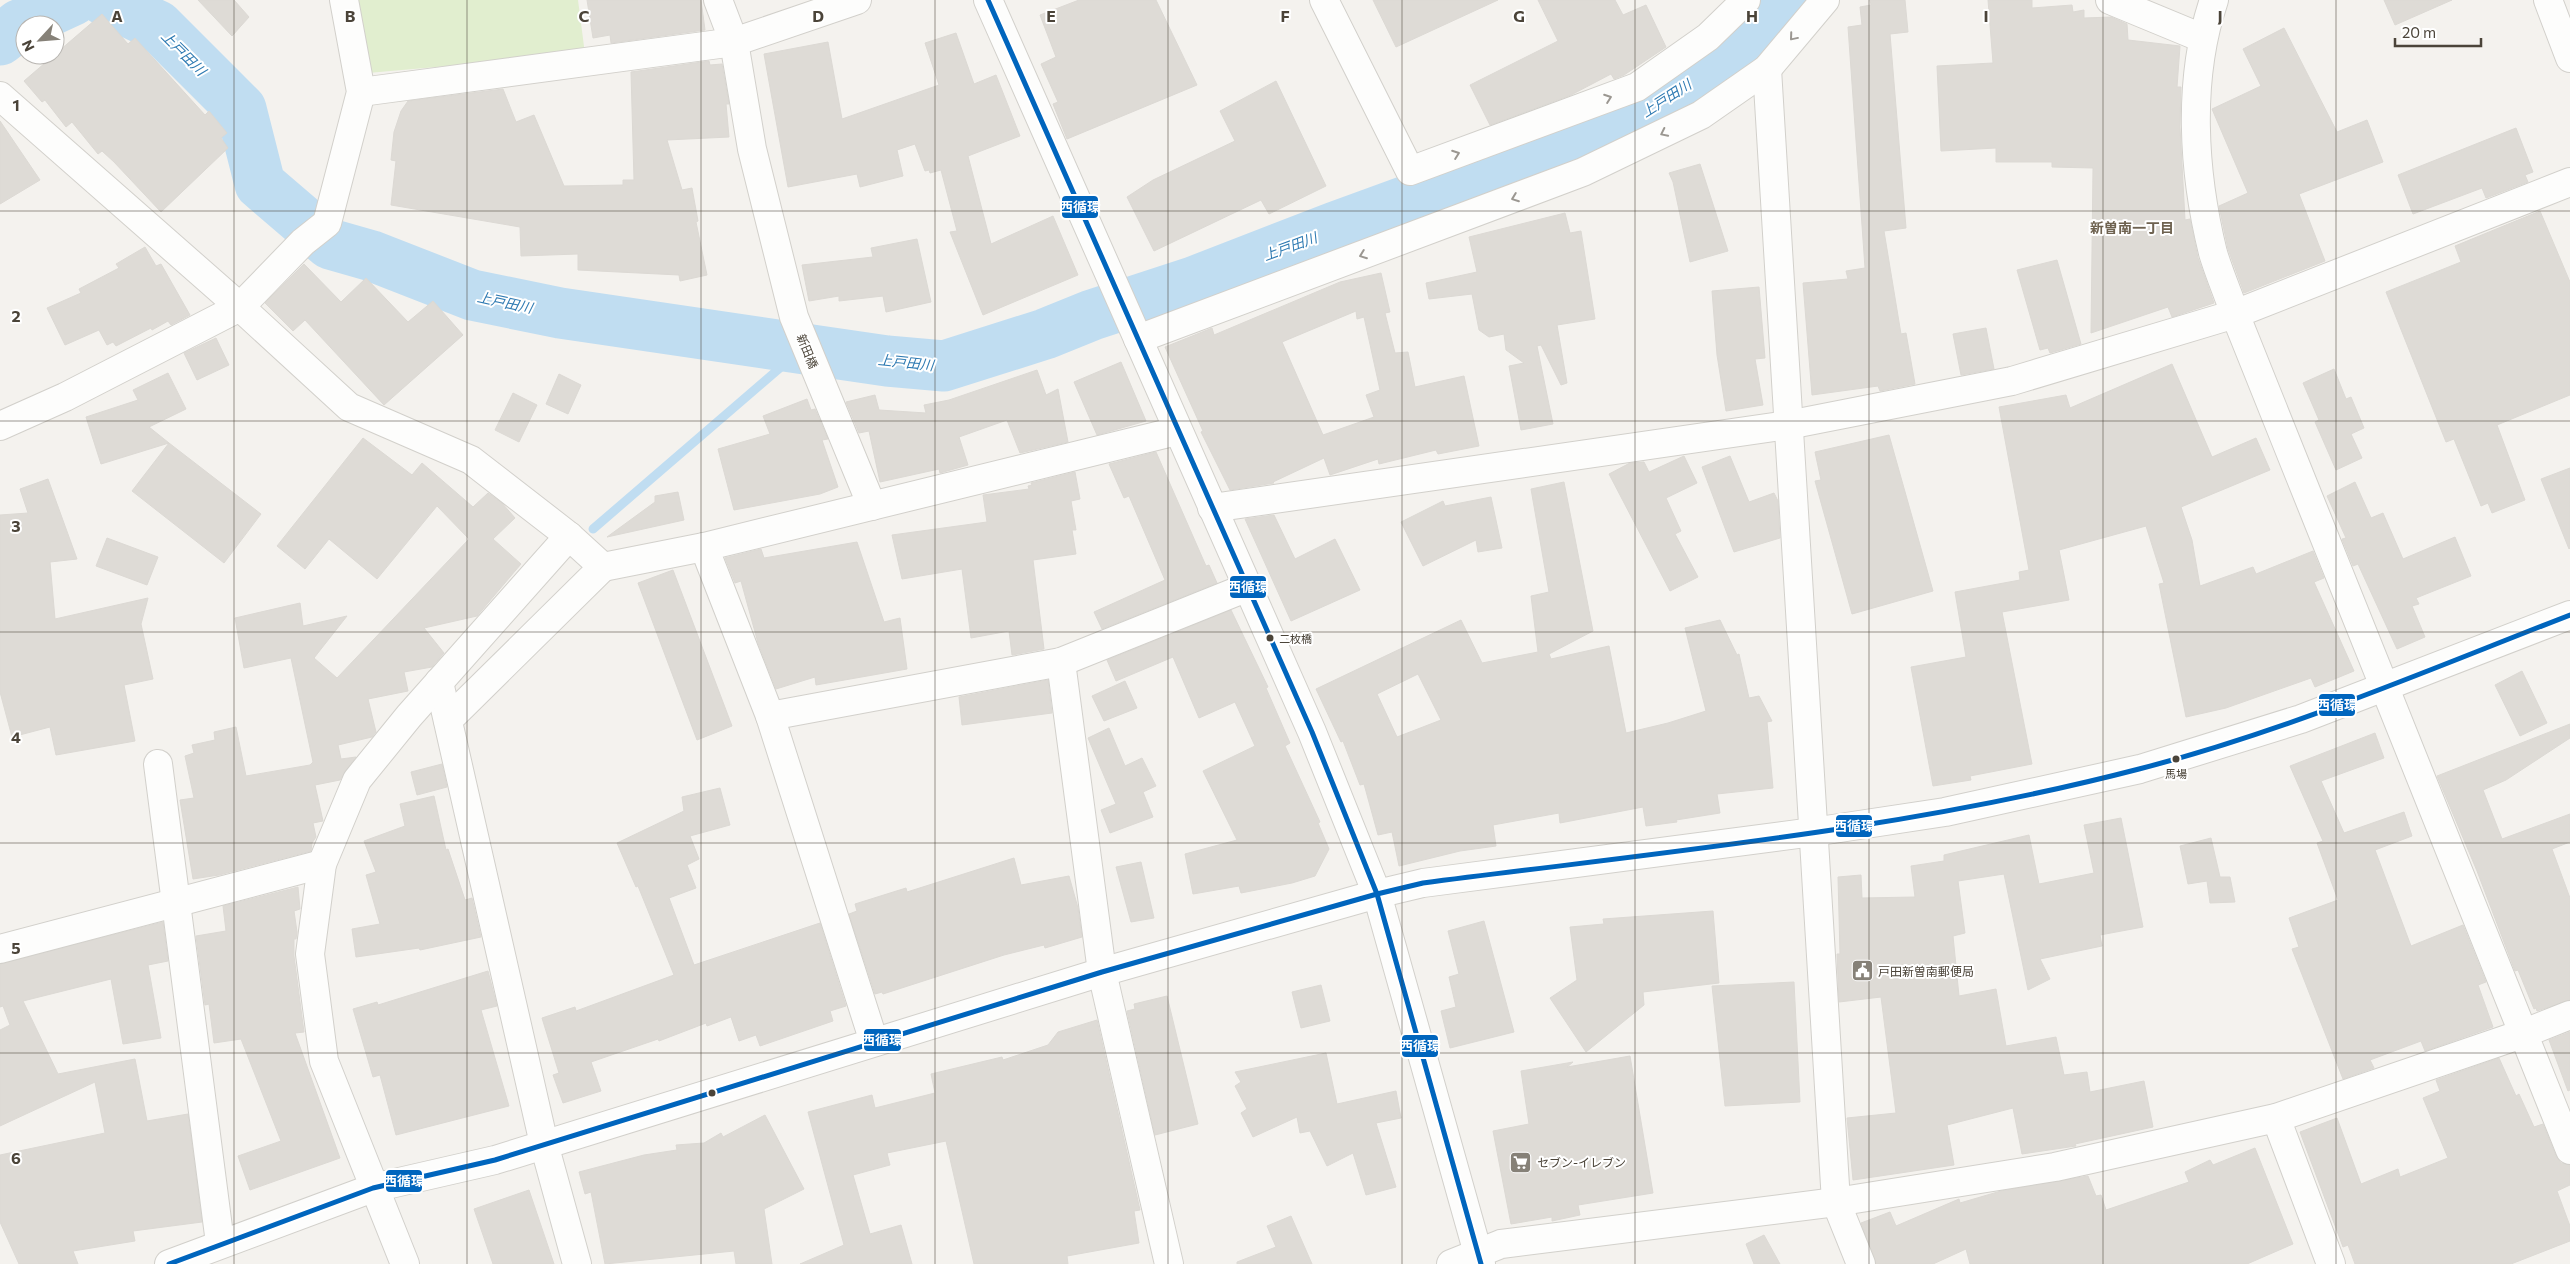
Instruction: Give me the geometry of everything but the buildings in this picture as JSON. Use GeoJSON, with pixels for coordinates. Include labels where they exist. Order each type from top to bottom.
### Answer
{"type":"FeatureCollection","features":[{"type":"Feature","properties":{"kind":"street"},"geometry":{"type":"LineString","coordinates":[[0,426],[65,397],[240,306],[303,242],[327,223],[360,92],[344,0]]}},
{"type":"Feature","properties":{"kind":"street","name":"新田橋"},"geometry":{"type":"LineString","coordinates":[[718,0],[734,42],[752,149],[799,328],[872,506]]}},
{"type":"Feature","properties":{"kind":"street"},"geometry":{"type":"LineString","coordinates":[[360,92],[734,42],[857,0]]}},
{"type":"Feature","properties":{"kind":"street"},"geometry":{"type":"LineString","coordinates":[[988,0],[1312,732],[1377,894],[1480,1259]]}},
{"type":"Feature","properties":{"kind":"street"},"geometry":{"type":"LineString","coordinates":[[1324,0],[1410,171],[1637,87],[1708,37],[1746,0]]}},
{"type":"Feature","properties":{"kind":"street"},"geometry":{"type":"LineString","coordinates":[[1134,330],[1584,172],[1701,115],[1767,69],[1825,0]]}},
{"type":"Feature","properties":{"kind":"street"},"geometry":{"type":"LineString","coordinates":[[2110,0],[2202,38]]}},
{"type":"Feature","properties":{"kind":"street"},"geometry":{"type":"LineString","coordinates":[[2214,0],[2202,38],[2195,120],[2200,179],[2214,253],[2235,314],[2570,1150]]}},
{"type":"Feature","properties":{"kind":"street"},"geometry":{"type":"LineString","coordinates":[[2548,0],[2570,58]]}},
{"type":"Feature","properties":{"kind":"street"},"geometry":{"type":"LineString","coordinates":[[1767,69],[1836,1202],[1861,1264]]}},
{"type":"Feature","properties":{"kind":"street"},"geometry":{"type":"LineString","coordinates":[[0,96],[240,306],[349,407],[471,460],[569,536],[603,567]]}},
{"type":"Feature","properties":{"kind":"street"},"geometry":{"type":"LineString","coordinates":[[1212,508],[1788,425],[2012,381],[2235,314],[2570,182]]}},
{"type":"Feature","properties":{"kind":"street"},"geometry":{"type":"LineString","coordinates":[[448,720],[603,567],[704,547],[1178,431]]}},
{"type":"Feature","properties":{"kind":"street"},"geometry":{"type":"LineString","coordinates":[[405,1264],[373,1188],[324,1061],[310,954],[322,864],[357,780],[439,682],[569,536]]}},
{"type":"Feature","properties":{"kind":"street"},"geometry":{"type":"LineString","coordinates":[[704,547],[770,716],[874,1042]]}},
{"type":"Feature","properties":{"kind":"street"},"geometry":{"type":"LineString","coordinates":[[770,716],[1061,662],[1248,588]]}},
{"type":"Feature","properties":{"kind":"street"},"geometry":{"type":"LineString","coordinates":[[168,1264],[220,1243],[373,1188],[495,1160],[1102,972],[1377,894],[1423,883],[1813,832],[1945,812],[2140,770],[2301,719],[2570,615]]}},
{"type":"Feature","properties":{"kind":"street"},"geometry":{"type":"LineString","coordinates":[[1061,662],[1102,972],[1169,1264]]}},
{"type":"Feature","properties":{"kind":"street"},"geometry":{"type":"LineString","coordinates":[[439,682],[544,1144],[576,1264]]}},
{"type":"Feature","properties":{"kind":"street"},"geometry":{"type":"LineString","coordinates":[[158,764],[220,1243]]}},
{"type":"Feature","properties":{"kind":"street"},"geometry":{"type":"LineString","coordinates":[[0,949],[322,864]]}},
{"type":"Feature","properties":{"kind":"street"},"geometry":{"type":"LineString","coordinates":[[1452,1264],[1480,1259],[1501,1244],[1836,1202],[2055,1166],[2276,1118],[2522,1034],[2570,1015]]}},
{"type":"Feature","properties":{"kind":"street"},"geometry":{"type":"LineString","coordinates":[[2276,1118],[2331,1264]]}},
{"type":"Feature","properties":{"kind":"green space"},"geometry":{"type":"Polygon","coordinates":[[[355,0],[578,0],[585,54],[368,73],[355,0]]]}},
{"type":"Feature","properties":{"kind":"waterway"},"geometry":{"type":"LineString","coordinates":[[0,40],[19,25],[73,0]]}},
{"type":"Feature","properties":{"kind":"waterway","name":"上戸田川"},"geometry":{"type":"LineString","coordinates":[[104,0],[158,26],[241,109],[260,184],[330,244],[372,256],[472,295],[560,313],[887,361],[944,366],[1045,334],[1092,315],[1193,282],[1335,227],[1645,114],[1731,54],[1770,21],[1787,0]]}},
{"type":"Feature","properties":{"kind":"waterway"},"geometry":{"type":"LineString","coordinates":[[593,529],[803,348]]}},
{"type":"Feature","properties":{"kind":"transit line","name":"西循環"},"geometry":{"type":"LineString","coordinates":[[988,0],[1312,732],[1377,894],[1481,1264]]}},
{"type":"Feature","properties":{"kind":"transit line","name":"西循環"},"geometry":{"type":"LineString","coordinates":[[169,1264],[373,1188],[495,1160],[1102,972],[1377,894],[1423,883],[1873,824],[2051,790],[2139,769],[2249,737],[2410,678],[2570,615]]}},
{"type":"Feature","properties":{"kind":"place","name":"二枚橋"},"geometry":{"type":"Point","coordinates":[1270,638]}},
{"type":"Feature","properties":{"kind":"place","name":"馬場"},"geometry":{"type":"Point","coordinates":[2176,759]}},
{"type":"Feature","properties":{"kind":"place","name":"戸田新曽南郵便局"},"geometry":{"type":"Point","coordinates":[1862,971]}},
{"type":"Feature","properties":{"kind":"place","name":"セブン-イレブン"},"geometry":{"type":"Point","coordinates":[1521,1162]}},
{"type":"Feature","properties":{"kind":"district","name":"新曽南一丁目"},"geometry":{"type":"Point","coordinates":[2132,227]}}]}
